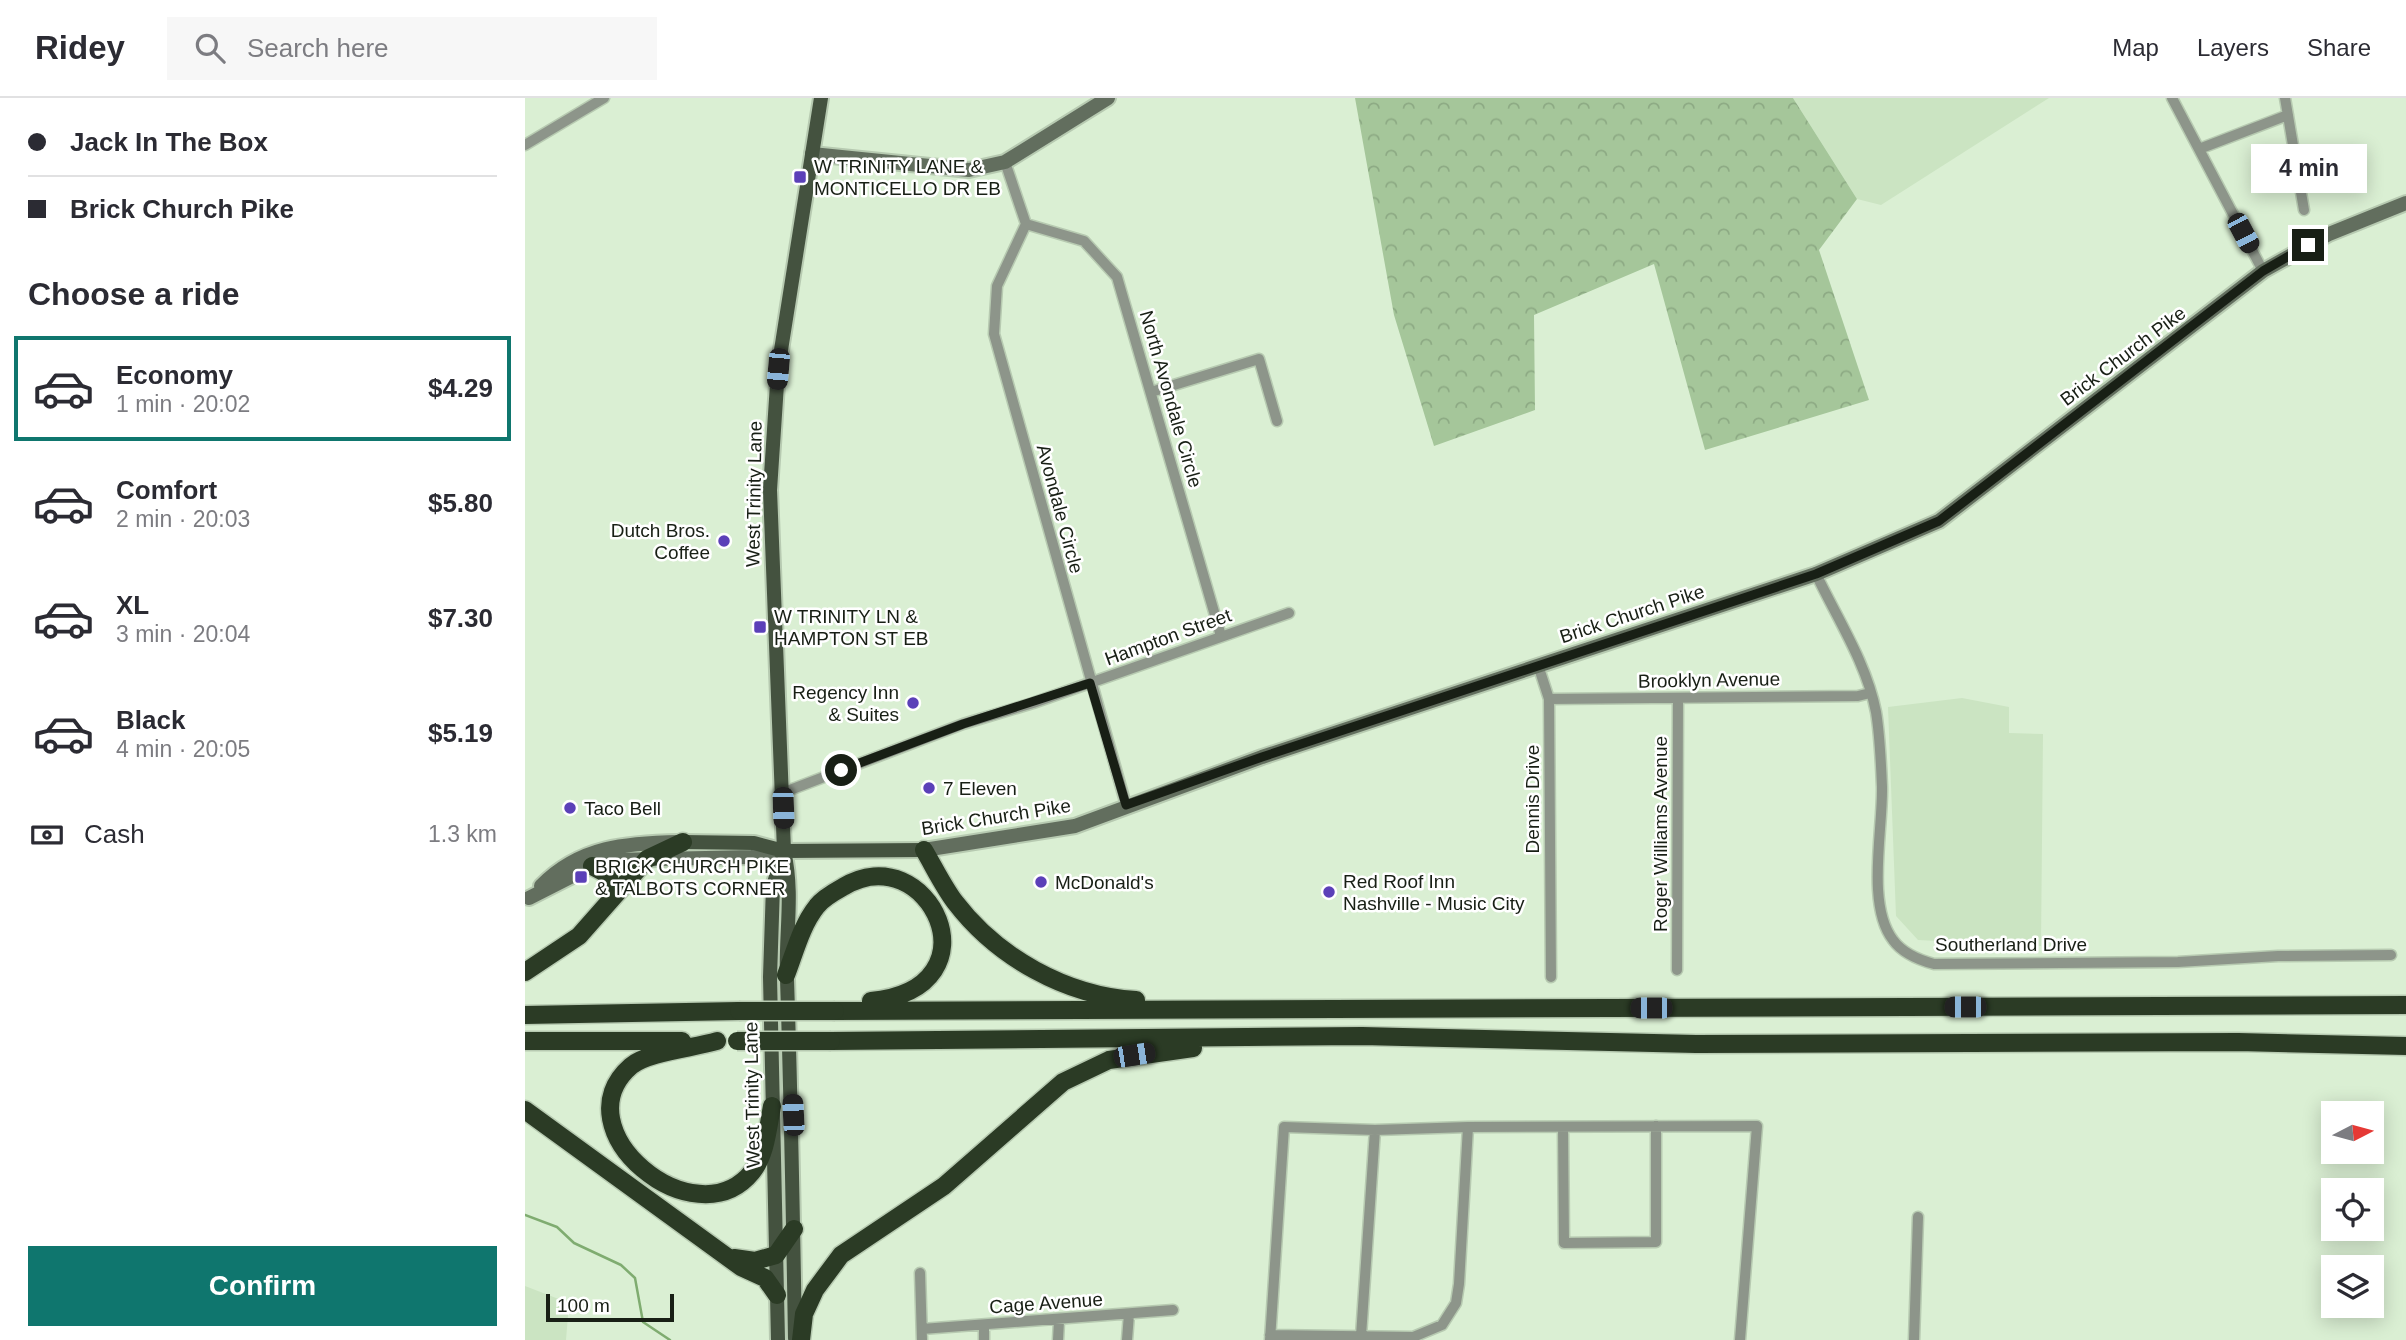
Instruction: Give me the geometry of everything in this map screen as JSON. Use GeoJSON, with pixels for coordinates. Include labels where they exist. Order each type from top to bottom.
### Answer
{"type":"FeatureCollection","features":[{"type":"Feature","properties":{"kind":"highway"},"geometry":{"type":"LineString","coordinates":[[525,972],[579,936],[647,859],[683,842]]}},
{"type":"Feature","properties":{"kind":"highway"},"geometry":{"type":"LineString","coordinates":[[924,850],[955,902],[1000,948],[1071,988],[1115,999],[1304,1010]]}},
{"type":"Feature","properties":{"kind":"highway"},"geometry":{"type":"LineString","coordinates":[[592,866],[609,875],[610,901]]}},
{"type":"Feature","properties":{"kind":"highway"},"geometry":{"type":"LineString","coordinates":[[786,975],[802,931],[817,905],[831,894],[866,877],[889,878],[913,887],[929,900],[942,932],[936,967],[923,985],[894,999],[859,1002],[835,1011]]}},
{"type":"Feature","properties":{"kind":"highway"},"geometry":{"type":"LineString","coordinates":[[525,1015],[739,1011],[2406,1005]]}},
{"type":"Feature","properties":{"kind":"highway"},"geometry":{"type":"LineString","coordinates":[[801,1340],[804,1314],[815,1290],[841,1255],[944,1186],[1041,1098],[1073,1076],[1109,1060],[1175,1048],[1287,1047],[1362,1036]]}},
{"type":"Feature","properties":{"kind":"highway"},"geometry":{"type":"LineString","coordinates":[[525,1041],[1362,1036],[1696,1044],[2238,1042],[2406,1046]]}},
{"type":"Feature","properties":{"kind":"highway"},"geometry":{"type":"LineString","coordinates":[[717,1041],[688,1050],[657,1054],[631,1066],[615,1087],[611,1122],[617,1139],[630,1157],[651,1177],[673,1188],[691,1193],[725,1190],[741,1182],[753,1171],[764,1144],[772,1106]]}},
{"type":"Feature","properties":{"kind":"highway"},"geometry":{"type":"LineString","coordinates":[[525,1110],[728,1256],[765,1278],[777,1295]]}},
{"type":"Feature","properties":{"kind":"highway"},"geometry":{"type":"LineString","coordinates":[[728,1256],[755,1261],[776,1255],[794,1229]]}},
{"type":"Feature","properties":{"kind":"main road","name":"West Trinity Lane"},"geometry":{"type":"LineString","coordinates":[[795,1340],[786,975],[791,881],[784,851],[769,490],[778,369],[821,98]]}},
{"type":"Feature","properties":{"kind":"main road"},"geometry":{"type":"LineString","coordinates":[[812,154],[968,170],[1005,162],[1108,98]]}},
{"type":"Feature","properties":{"kind":"main road","name":"Brick Church Pike"},"geometry":{"type":"LineString","coordinates":[[527,900],[592,866],[613,860],[752,857],[784,851],[924,850],[1068,828],[1126,805],[1538,664],[1816,574],[1939,521],[2263,271],[2329,234],[2406,204]]}},
{"type":"Feature","properties":{"kind":"main road","name":"Brick Church Pike"},"geometry":{"type":"LineString","coordinates":[[527,900],[547,879],[577,858],[610,846],[683,842],[754,844],[784,851]]}},
{"type":"Feature","properties":{"kind":"main road","name":"West Trinity Lane"},"geometry":{"type":"LineString","coordinates":[[778,1340],[770,977],[773,886],[784,851]]}},
{"type":"Feature","properties":{"kind":"street"},"geometry":{"type":"LineString","coordinates":[[525,145],[604,98]]}},
{"type":"Feature","properties":{"kind":"street"},"geometry":{"type":"LineString","coordinates":[[2172,98],[2263,271]]}},
{"type":"Feature","properties":{"kind":"street"},"geometry":{"type":"LineString","coordinates":[[2285,98],[2304,210]]}},
{"type":"Feature","properties":{"kind":"street"},"geometry":{"type":"LineString","coordinates":[[2199,149],[2288,115]]}},
{"type":"Feature","properties":{"kind":"street"},"geometry":{"type":"LineString","coordinates":[[1005,162],[1026,224]]}},
{"type":"Feature","properties":{"kind":"street","name":"North Avondale Circle"},"geometry":{"type":"LineString","coordinates":[[1026,224],[1084,241],[1117,277],[1220,636]]}},
{"type":"Feature","properties":{"kind":"street","name":"Avondale Circle"},"geometry":{"type":"LineString","coordinates":[[1026,224],[997,286],[994,334],[1126,805]]}},
{"type":"Feature","properties":{"kind":"street"},"geometry":{"type":"LineString","coordinates":[[1151,392],[1259,359],[1277,421]]}},
{"type":"Feature","properties":{"kind":"street","name":"Southerland Drive"},"geometry":{"type":"LineString","coordinates":[[1816,574],[1859,661],[1875,710],[1882,787],[1881,913],[1893,941],[1919,960],[1934,964],[2178,962],[2278,956],[2391,955]]}},
{"type":"Feature","properties":{"kind":"street","name":"Hampton Street"},"geometry":{"type":"LineString","coordinates":[[782,793],[963,724],[1090,683],[1289,613]]}},
{"type":"Feature","properties":{"kind":"street","name":"Dennis Drive"},"geometry":{"type":"LineString","coordinates":[[1538,664],[1549,699],[1551,977]]}},
{"type":"Feature","properties":{"kind":"street","name":"Brooklyn Avenue"},"geometry":{"type":"LineString","coordinates":[[1549,699],[1858,696],[1870,693]]}},
{"type":"Feature","properties":{"kind":"street","name":"Roger Williams Avenue"},"geometry":{"type":"LineString","coordinates":[[1678,698],[1678,970]]}},
{"type":"Feature","properties":{"kind":"street"},"geometry":{"type":"LineString","coordinates":[[1563,1126],[1563,1243],[1656,1242],[1656,1126]]}},
{"type":"Feature","properties":{"kind":"street"},"geometry":{"type":"LineString","coordinates":[[1468,1127],[1459,1284],[1451,1312],[1442,1325],[1413,1337],[1270,1338],[1284,1127],[1375,1129],[1468,1127],[1563,1126],[1757,1126],[1740,1340]]}},
{"type":"Feature","properties":{"kind":"street"},"geometry":{"type":"LineString","coordinates":[[1361,1336],[1375,1129]]}},
{"type":"Feature","properties":{"kind":"street"},"geometry":{"type":"LineString","coordinates":[[1914,1340],[1918,1217]]}},
{"type":"Feature","properties":{"kind":"street"},"geometry":{"type":"LineString","coordinates":[[919,1273],[922,1334]]}},
{"type":"Feature","properties":{"kind":"street","name":"Cage Avenue"},"geometry":{"type":"LineString","coordinates":[[922,1334],[984,1325],[1173,1310]]}},
{"type":"Feature","properties":{"kind":"street"},"geometry":{"type":"LineString","coordinates":[[1127,1340],[1129,1314]]}},
{"type":"Feature","properties":{"kind":"street"},"geometry":{"type":"LineString","coordinates":[[1058,1340],[1059,1321]]}},
{"type":"Feature","properties":{"kind":"street"},"geometry":{"type":"LineString","coordinates":[[984,1325],[984,1340]]}},
{"type":"Feature","properties":{"kind":"shaded area"},"geometry":{"type":"Polygon","coordinates":[[[1793,98],[2049,98],[1881,205],[1857,199],[1793,98]]]}},
{"type":"Feature","properties":{"kind":"shaded area"},"geometry":{"type":"Polygon","coordinates":[[[1962,698],[2009,707],[2009,733],[2043,734],[2041,946],[1918,940],[1896,916],[1888,707],[1962,698]]]}},
{"type":"Feature","properties":{"kind":"shaded area"},"geometry":{"type":"Polygon","coordinates":[[[525,1286],[569,1303],[566,1340],[525,1340],[525,1286]]]}},
{"type":"Feature","properties":{"kind":"green space"},"geometry":{"type":"Polygon","coordinates":[[[1355,98],[1793,98],[1857,199],[1819,250],[1869,400],[1705,450],[1654,264],[1534,315],[1535,410],[1434,446],[1394,315],[1355,98]]]}},
{"type":"Feature","properties":{"kind":"waterway"},"geometry":{"type":"LineString","coordinates":[[525,1215],[557,1227],[574,1243],[621,1265],[635,1278],[643,1322],[670,1340]]}},
{"type":"Feature","properties":{"kind":"place","name":"W TRINITY LANE & MONTICELLO DR EB"},"geometry":{"type":"Point","coordinates":[800,177]}},
{"type":"Feature","properties":{"kind":"place","name":"Dutch Bros. Coffee"},"geometry":{"type":"Point","coordinates":[724,541]}},
{"type":"Feature","properties":{"kind":"place","name":"W TRINITY LN & HAMPTON ST EB"},"geometry":{"type":"Point","coordinates":[760,627]}},
{"type":"Feature","properties":{"kind":"place","name":"Regency Inn & Suites"},"geometry":{"type":"Point","coordinates":[913,703]}},
{"type":"Feature","properties":{"kind":"place","name":"7 Eleven"},"geometry":{"type":"Point","coordinates":[929,788]}},
{"type":"Feature","properties":{"kind":"place","name":"Taco Bell"},"geometry":{"type":"Point","coordinates":[570,808]}},
{"type":"Feature","properties":{"kind":"place","name":"BRICK CHURCH PIKE & TALBOTS CORNER"},"geometry":{"type":"Point","coordinates":[581,877]}},
{"type":"Feature","properties":{"kind":"place","name":"McDonald's"},"geometry":{"type":"Point","coordinates":[1041,882]}},
{"type":"Feature","properties":{"kind":"place","name":"Red Roof Inn Nashville - Music City"},"geometry":{"type":"Point","coordinates":[1329,892]}},
{"type":"Feature","properties":{"kind":"route"},"geometry":{"type":"LineString","coordinates":[[841,770],[963,724],[1090,683],[1126,805],[1538,664],[1816,574],[1939,521],[2263,271],[2308,245]]}}]}
